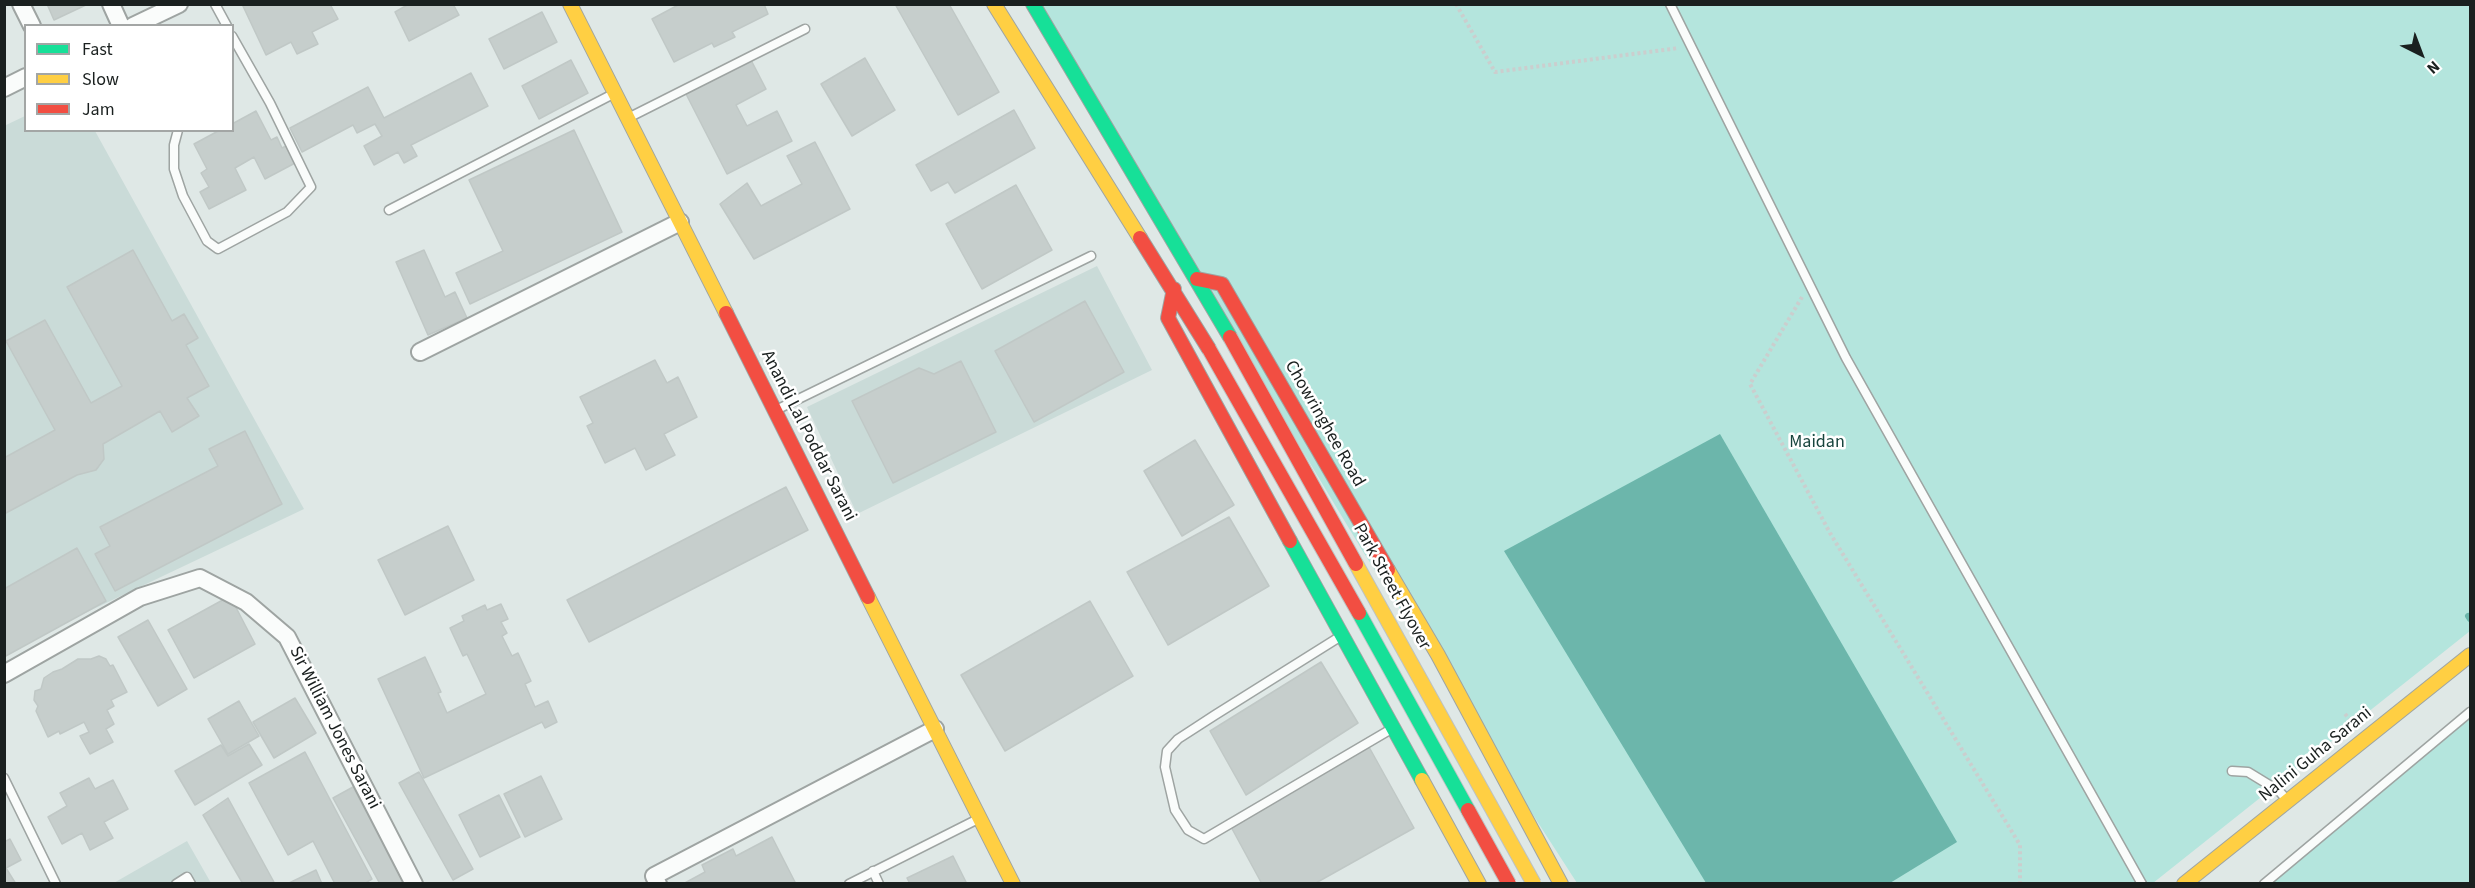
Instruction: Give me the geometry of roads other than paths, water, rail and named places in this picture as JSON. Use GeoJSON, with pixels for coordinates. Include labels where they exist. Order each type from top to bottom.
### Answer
{"type":"FeatureCollection","features":[{"type":"Feature","properties":{"kind":"main road","name":"Anandi Lal Poddar Sarani"},"geometry":{"type":"LineString","coordinates":[[570,4],[1013,884]]}},
{"type":"Feature","properties":{"kind":"main road"},"geometry":{"type":"LineString","coordinates":[[994,4],[1209,349],[1330,560],[1509,884]]}},
{"type":"Feature","properties":{"kind":"main road"},"geometry":{"type":"LineString","coordinates":[[1034,4],[1197,279]]}},
{"type":"Feature","properties":{"kind":"main road","name":"Park Street Flyover"},"geometry":{"type":"LineString","coordinates":[[1197,279],[1534,884]]}},
{"type":"Feature","properties":{"kind":"main road","name":"Chowringhee Road"},"geometry":{"type":"LineString","coordinates":[[1197,279],[1222,284],[1438,655],[1561,884]]}},
{"type":"Feature","properties":{"kind":"main road"},"geometry":{"type":"LineString","coordinates":[[1173,289],[1168,318],[1479,884]]}},
{"type":"Feature","properties":{"kind":"main road","name":"Nalini Guha Sarani"},"geometry":{"type":"LineString","coordinates":[[2184,884],[2470,655]]}},
{"type":"Feature","properties":{"kind":"main road"},"geometry":{"type":"LineString","coordinates":[[1464,858],[1484,866],[1505,862],[1523,848],[1530,826]]}},
{"type":"Feature","properties":{"kind":"street"},"geometry":{"type":"LineString","coordinates":[[21,4],[31,24]]}},
{"type":"Feature","properties":{"kind":"street"},"geometry":{"type":"LineString","coordinates":[[111,4],[120,24]]}},
{"type":"Feature","properties":{"kind":"street"},"geometry":{"type":"LineString","coordinates":[[137,24],[179,4]]}},
{"type":"Feature","properties":{"kind":"street"},"geometry":{"type":"LineString","coordinates":[[4,88],[24,79]]}},
{"type":"Feature","properties":{"kind":"street"},"geometry":{"type":"LineString","coordinates":[[420,352],[680,222]]}},
{"type":"Feature","properties":{"kind":"street","name":"Sir William Jones Sarani"},"geometry":{"type":"LineString","coordinates":[[4,674],[140,597],[200,578],[246,602],[287,637],[414,884]]}},
{"type":"Feature","properties":{"kind":"street"},"geometry":{"type":"LineString","coordinates":[[658,884],[654,876],[935,729]]}},
{"type":"Feature","properties":{"kind":"lane"},"geometry":{"type":"LineString","coordinates":[[215,4],[226,24]]}},
{"type":"Feature","properties":{"kind":"lane"},"geometry":{"type":"LineString","coordinates":[[1670,4],[1852,368],[2142,884]]}},
{"type":"Feature","properties":{"kind":"lane"},"geometry":{"type":"LineString","coordinates":[[628,118],[805,29]]}},
{"type":"Feature","properties":{"kind":"lane"},"geometry":{"type":"LineString","coordinates":[[177,132],[174,145],[174,169],[183,196],[207,242],[218,249],[287,212],[311,187],[270,103],[234,40]]}},
{"type":"Feature","properties":{"kind":"lane"},"geometry":{"type":"LineString","coordinates":[[389,210],[615,93]]}},
{"type":"Feature","properties":{"kind":"lane"},"geometry":{"type":"LineString","coordinates":[[774,411],[1091,256]]}},
{"type":"Feature","properties":{"kind":"lane"},"geometry":{"type":"LineString","coordinates":[[1342,635],[1178,739],[1167,750],[1165,767],[1175,810],[1188,830],[1204,838],[1393,728]]}},
{"type":"Feature","properties":{"kind":"lane"},"geometry":{"type":"LineString","coordinates":[[2264,884],[2470,712]]}},
{"type":"Feature","properties":{"kind":"lane"},"geometry":{"type":"LineString","coordinates":[[2232,771],[2248,772],[2279,791],[2288,801]]}},
{"type":"Feature","properties":{"kind":"lane"},"geometry":{"type":"LineString","coordinates":[[4,778],[56,884]]}},
{"type":"Feature","properties":{"kind":"lane"},"geometry":{"type":"LineString","coordinates":[[849,884],[980,818]]}},
{"type":"Feature","properties":{"kind":"lane"},"geometry":{"type":"LineString","coordinates":[[873,871],[879,884]]}},
{"type":"Feature","properties":{"kind":"lane"},"geometry":{"type":"LineString","coordinates":[[176,884],[187,877],[191,884]]}},
{"type":"Feature","properties":{"kind":"park label","name":"Maidan"},"geometry":{"type":"Point","coordinates":[1817,443]}}]}
